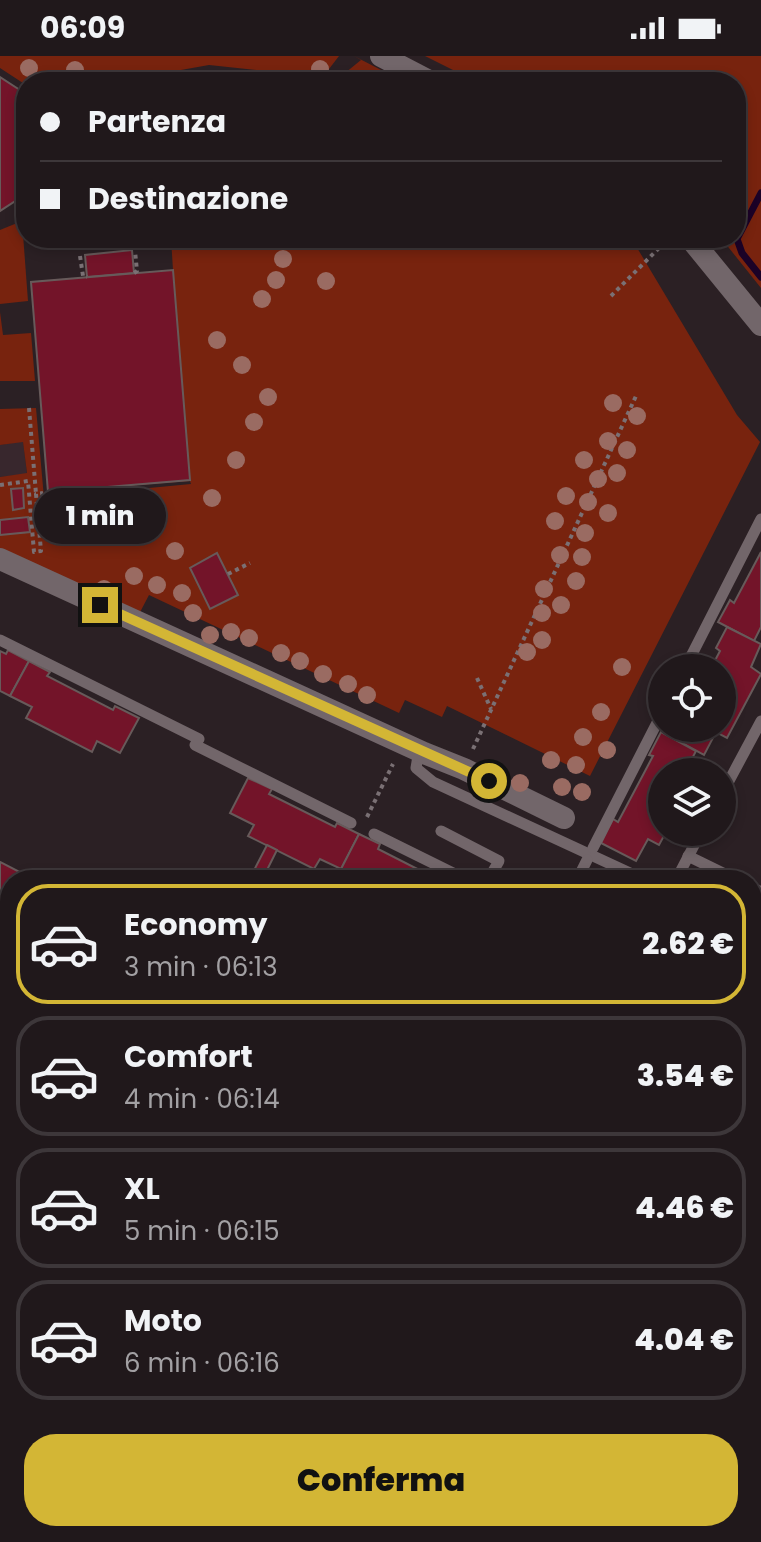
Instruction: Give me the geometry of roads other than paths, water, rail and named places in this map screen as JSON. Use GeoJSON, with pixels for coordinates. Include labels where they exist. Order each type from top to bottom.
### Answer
{"type":"FeatureCollection","features":[{"type":"Feature","properties":{"kind":"street"},"geometry":{"type":"LineString","coordinates":[[381,56],[412,72]]}},
{"type":"Feature","properties":{"kind":"street"},"geometry":{"type":"LineString","coordinates":[[698,248],[761,325]]}},
{"type":"Feature","properties":{"kind":"street"},"geometry":{"type":"LineString","coordinates":[[0,559],[464,769],[564,818]]}},
{"type":"Feature","properties":{"kind":"lane"},"geometry":{"type":"LineString","coordinates":[[692,654],[761,519]]}},
{"type":"Feature","properties":{"kind":"lane"},"geometry":{"type":"LineString","coordinates":[[0,640],[199,739],[195,745],[351,823]]}},
{"type":"Feature","properties":{"kind":"lane"},"geometry":{"type":"LineString","coordinates":[[736,768],[761,721]]}},
{"type":"Feature","properties":{"kind":"lane"},"geometry":{"type":"LineString","coordinates":[[593,848],[648,740]]}},
{"type":"Feature","properties":{"kind":"lane"},"geometry":{"type":"LineString","coordinates":[[411,747],[416,768],[433,782],[623,870]]}},
{"type":"Feature","properties":{"kind":"lane"},"geometry":{"type":"LineString","coordinates":[[441,831],[499,861],[494,870]]}},
{"type":"Feature","properties":{"kind":"lane"},"geometry":{"type":"LineString","coordinates":[[374,834],[447,870]]}},
{"type":"Feature","properties":{"kind":"lane"},"geometry":{"type":"LineString","coordinates":[[681,870],[693,846]]}},
{"type":"Feature","properties":{"kind":"lane"},"geometry":{"type":"LineString","coordinates":[[688,856],[717,870]]}},
{"type":"Feature","properties":{"kind":"lane"},"geometry":{"type":"LineString","coordinates":[[582,870],[587,860]]}},
{"type":"Feature","properties":{"kind":"waterway"},"geometry":{"type":"LineString","coordinates":[[746,222],[761,193]]}},
{"type":"Feature","properties":{"kind":"waterway"},"geometry":{"type":"LineString","coordinates":[[740,248],[761,277]]}}]}
